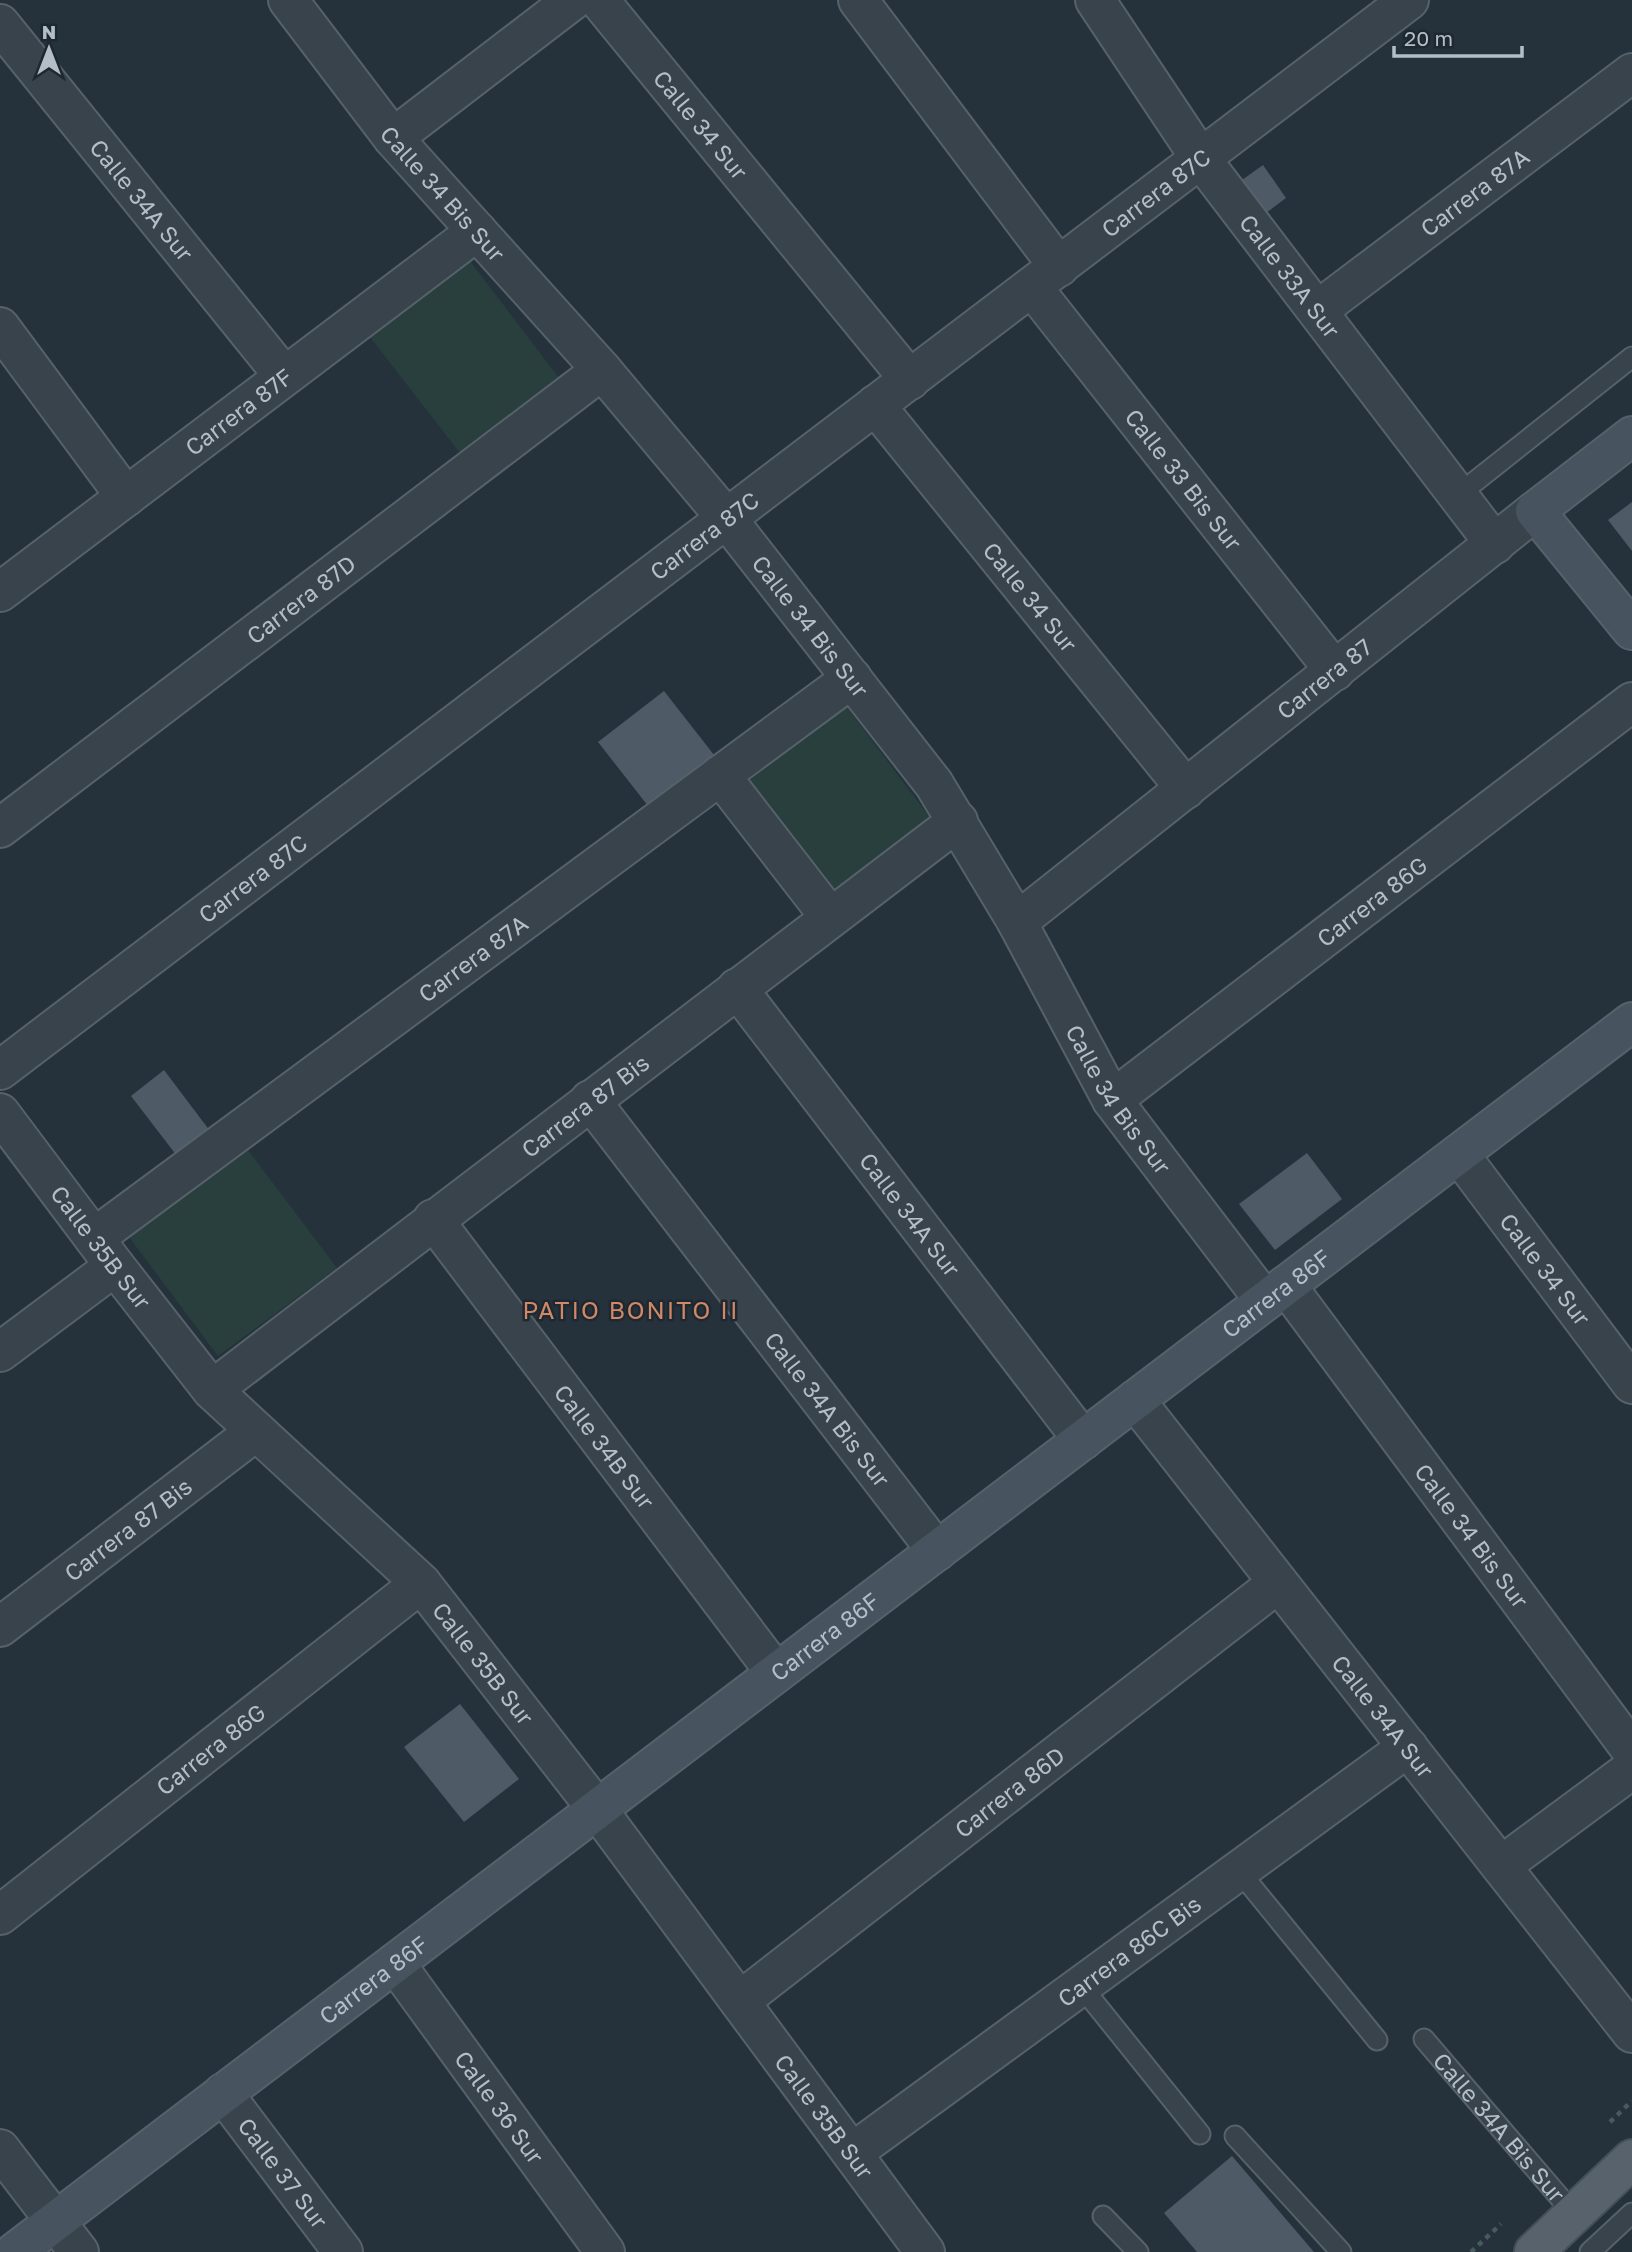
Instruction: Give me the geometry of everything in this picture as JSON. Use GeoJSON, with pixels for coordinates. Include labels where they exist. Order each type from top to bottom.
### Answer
{"type":"FeatureCollection","features":[{"type":"Feature","properties":{"kind":"main road"},"geometry":{"type":"LineString","coordinates":[[1534,2252],[1632,2159]]}},
{"type":"Feature","properties":{"kind":"street","name":"Calle 34 Bis Sur"},"geometry":{"type":"LineString","coordinates":[[288,0],[393,138],[602,370],[727,519],[934,784],[1017,922],[1112,1100],[1276,1293],[1632,1751]]}},
{"type":"Feature","properties":{"kind":"street"},"geometry":{"type":"LineString","coordinates":[[393,138],[573,0]]}},
{"type":"Feature","properties":{"kind":"street","name":"Calle 34 Sur"},"geometry":{"type":"LineString","coordinates":[[598,0],[909,380]]}},
{"type":"Feature","properties":{"kind":"street","name":"Calle 33 Bis Sur"},"geometry":{"type":"LineString","coordinates":[[858,0],[1045,277],[1335,671]]}},
{"type":"Feature","properties":{"kind":"street","name":"Calle 33A Sur"},"geometry":{"type":"LineString","coordinates":[[1095,0],[1201,159],[1495,544]]}},
{"type":"Feature","properties":{"kind":"street","name":"Carrera 87C"},"geometry":{"type":"LineString","coordinates":[[0,1070],[1409,0]]}},
{"type":"Feature","properties":{"kind":"street","name":"Calle 34A Sur"},"geometry":{"type":"LineString","coordinates":[[0,24],[285,376]]}},
{"type":"Feature","properties":{"kind":"street","name":"Carrera 87A"},"geometry":{"type":"LineString","coordinates":[[1318,310],[1632,73]]}},
{"type":"Feature","properties":{"kind":"street","name":"Carrera 87F"},"geometry":{"type":"LineString","coordinates":[[0,592],[477,231]]}},
{"type":"Feature","properties":{"kind":"street"},"geometry":{"type":"LineString","coordinates":[[0,327],[125,497]]}},
{"type":"Feature","properties":{"kind":"street","name":"Carrera 87D"},"geometry":{"type":"LineString","coordinates":[[6,812],[602,370]]}},
{"type":"Feature","properties":{"kind":"street","name":"Calle 34 Sur"},"geometry":{"type":"LineString","coordinates":[[876,405],[1186,789]]}},
{"type":"Feature","properties":{"kind":"street","name":"Carrera 87"},"geometry":{"type":"LineString","coordinates":[[1017,922],[1632,436]]}},
{"type":"Feature","properties":{"kind":"street"},"geometry":{"type":"LineString","coordinates":[[1535,512],[1632,631]]}},
{"type":"Feature","properties":{"kind":"street","name":"Carrera 87A"},"geometry":{"type":"LineString","coordinates":[[0,1352],[104,1252],[720,775],[852,678]]}},
{"type":"Feature","properties":{"kind":"street","name":"Carrera 86G"},"geometry":{"type":"LineString","coordinates":[[1112,1100],[1632,702]]}},
{"type":"Feature","properties":{"kind":"street"},"geometry":{"type":"LineString","coordinates":[[720,775],[830,917]]}},
{"type":"Feature","properties":{"kind":"street","name":"Carrera 87 Bis"},"geometry":{"type":"LineString","coordinates":[[212,1390],[958,821]]}},
{"type":"Feature","properties":{"kind":"street","name":"Calle 34A Sur"},"geometry":{"type":"LineString","coordinates":[[737,988],[1083,1440]]}},
{"type":"Feature","properties":{"kind":"street","name":"Carrera 86F"},"geometry":{"type":"LineString","coordinates":[[15,2252],[1631,1024]]}},
{"type":"Feature","properties":{"kind":"street","name":"Calle 34A Bis Sur"},"geometry":{"type":"LineString","coordinates":[[590,1100],[936,1551]]}},
{"type":"Feature","properties":{"kind":"street","name":"Calle 35B Sur"},"geometry":{"type":"LineString","coordinates":[[0,1113],[212,1390],[421,1583],[597,1809],[925,2252]]}},
{"type":"Feature","properties":{"kind":"street","name":"Calle 34 Sur"},"geometry":{"type":"LineString","coordinates":[[1459,1153],[1632,1384]]}},
{"type":"Feature","properties":{"kind":"street","name":"Calle 34B Sur"},"geometry":{"type":"LineString","coordinates":[[433,1219],[776,1673]]}},
{"type":"Feature","properties":{"kind":"street","name":"Calle 34A Sur"},"geometry":{"type":"LineString","coordinates":[[1135,1400],[1632,2033]]}},
{"type":"Feature","properties":{"kind":"street","name":"Carrera 87 Bis"},"geometry":{"type":"LineString","coordinates":[[0,1627],[256,1431]]}},
{"type":"Feature","properties":{"kind":"street","name":"Carrera 86G"},"geometry":{"type":"LineString","coordinates":[[0,1915],[421,1583]]}},
{"type":"Feature","properties":{"kind":"street","name":"Carrera 86D"},"geometry":{"type":"LineString","coordinates":[[740,2001],[1279,1583]]}},
{"type":"Feature","properties":{"kind":"street","name":"Carrera 86C Bis"},"geometry":{"type":"LineString","coordinates":[[852,2153],[1408,1748]]}},
{"type":"Feature","properties":{"kind":"street"},"geometry":{"type":"LineString","coordinates":[[1501,1866],[1632,1769]]}},
{"type":"Feature","properties":{"kind":"street","name":"Calle 36 Sur"},"geometry":{"type":"LineString","coordinates":[[395,1963],[605,2252]]}},
{"type":"Feature","properties":{"kind":"street","name":"Calle 37 Sur"},"geometry":{"type":"LineString","coordinates":[[223,2093],[343,2252]]}},
{"type":"Feature","properties":{"kind":"street"},"geometry":{"type":"LineString","coordinates":[[0,2149],[79,2252]]}},
{"type":"Feature","properties":{"kind":"lane"},"geometry":{"type":"LineString","coordinates":[[1458,495],[1632,357]]}},
{"type":"Feature","properties":{"kind":"lane"},"geometry":{"type":"LineString","coordinates":[[1240,1871],[1377,2040]]}},
{"type":"Feature","properties":{"kind":"lane"},"geometry":{"type":"LineString","coordinates":[[1081,1986],[1200,2134]]}},
{"type":"Feature","properties":{"kind":"lane","name":"Calle 34A Bis Sur"},"geometry":{"type":"LineString","coordinates":[[1424,2039],[1574,2214]]}},
{"type":"Feature","properties":{"kind":"lane"},"geometry":{"type":"LineString","coordinates":[[1234,2136],[1341,2252]]}},
{"type":"Feature","properties":{"kind":"lane"},"geometry":{"type":"LineString","coordinates":[[1590,2252],[1632,2213]]}},
{"type":"Feature","properties":{"kind":"lane"},"geometry":{"type":"LineString","coordinates":[[1103,2216],[1138,2252]]}},
{"type":"Feature","properties":{"kind":"green space"},"geometry":{"type":"Polygon","coordinates":[[[470,261],[559,378],[460,453],[370,337],[470,261]]]}},
{"type":"Feature","properties":{"kind":"green space"},"geometry":{"type":"Polygon","coordinates":[[[846,706],[934,823],[835,898],[746,782],[846,706]]]}},
{"type":"Feature","properties":{"kind":"green space"},"geometry":{"type":"Polygon","coordinates":[[[245,1146],[337,1268],[218,1356],[126,1233],[245,1146]]]}},
{"type":"Feature","properties":{"kind":"building"},"geometry":{"type":"Polygon","coordinates":[[[1263,165],[1286,198],[1266,213],[1242,180],[1263,165]]]}},
{"type":"Feature","properties":{"kind":"building"},"geometry":{"type":"Polygon","coordinates":[[[1632,502],[1632,551],[1608,520],[1632,502]]]}},
{"type":"Feature","properties":{"kind":"building"},"geometry":{"type":"Polygon","coordinates":[[[664,691],[718,760],[652,811],[598,742],[664,691]]]}},
{"type":"Feature","properties":{"kind":"building"},"geometry":{"type":"Polygon","coordinates":[[[164,1070],[210,1131],[177,1156],[131,1096],[164,1070]]]}},
{"type":"Feature","properties":{"kind":"building"},"geometry":{"type":"Polygon","coordinates":[[[1307,1153],[1342,1199],[1275,1250],[1239,1204],[1307,1153]]]}},
{"type":"Feature","properties":{"kind":"building"},"geometry":{"type":"Polygon","coordinates":[[[460,1704],[519,1779],[464,1822],[404,1747],[460,1704]]]}},
{"type":"Feature","properties":{"kind":"building"},"geometry":{"type":"Polygon","coordinates":[[[1232,2156],[1314,2252],[1197,2252],[1164,2213],[1232,2156]]]}},
{"type":"Feature","properties":{"kind":"district","name":"PATIO BONITO II"},"geometry":{"type":"Point","coordinates":[631,1309]}}]}
